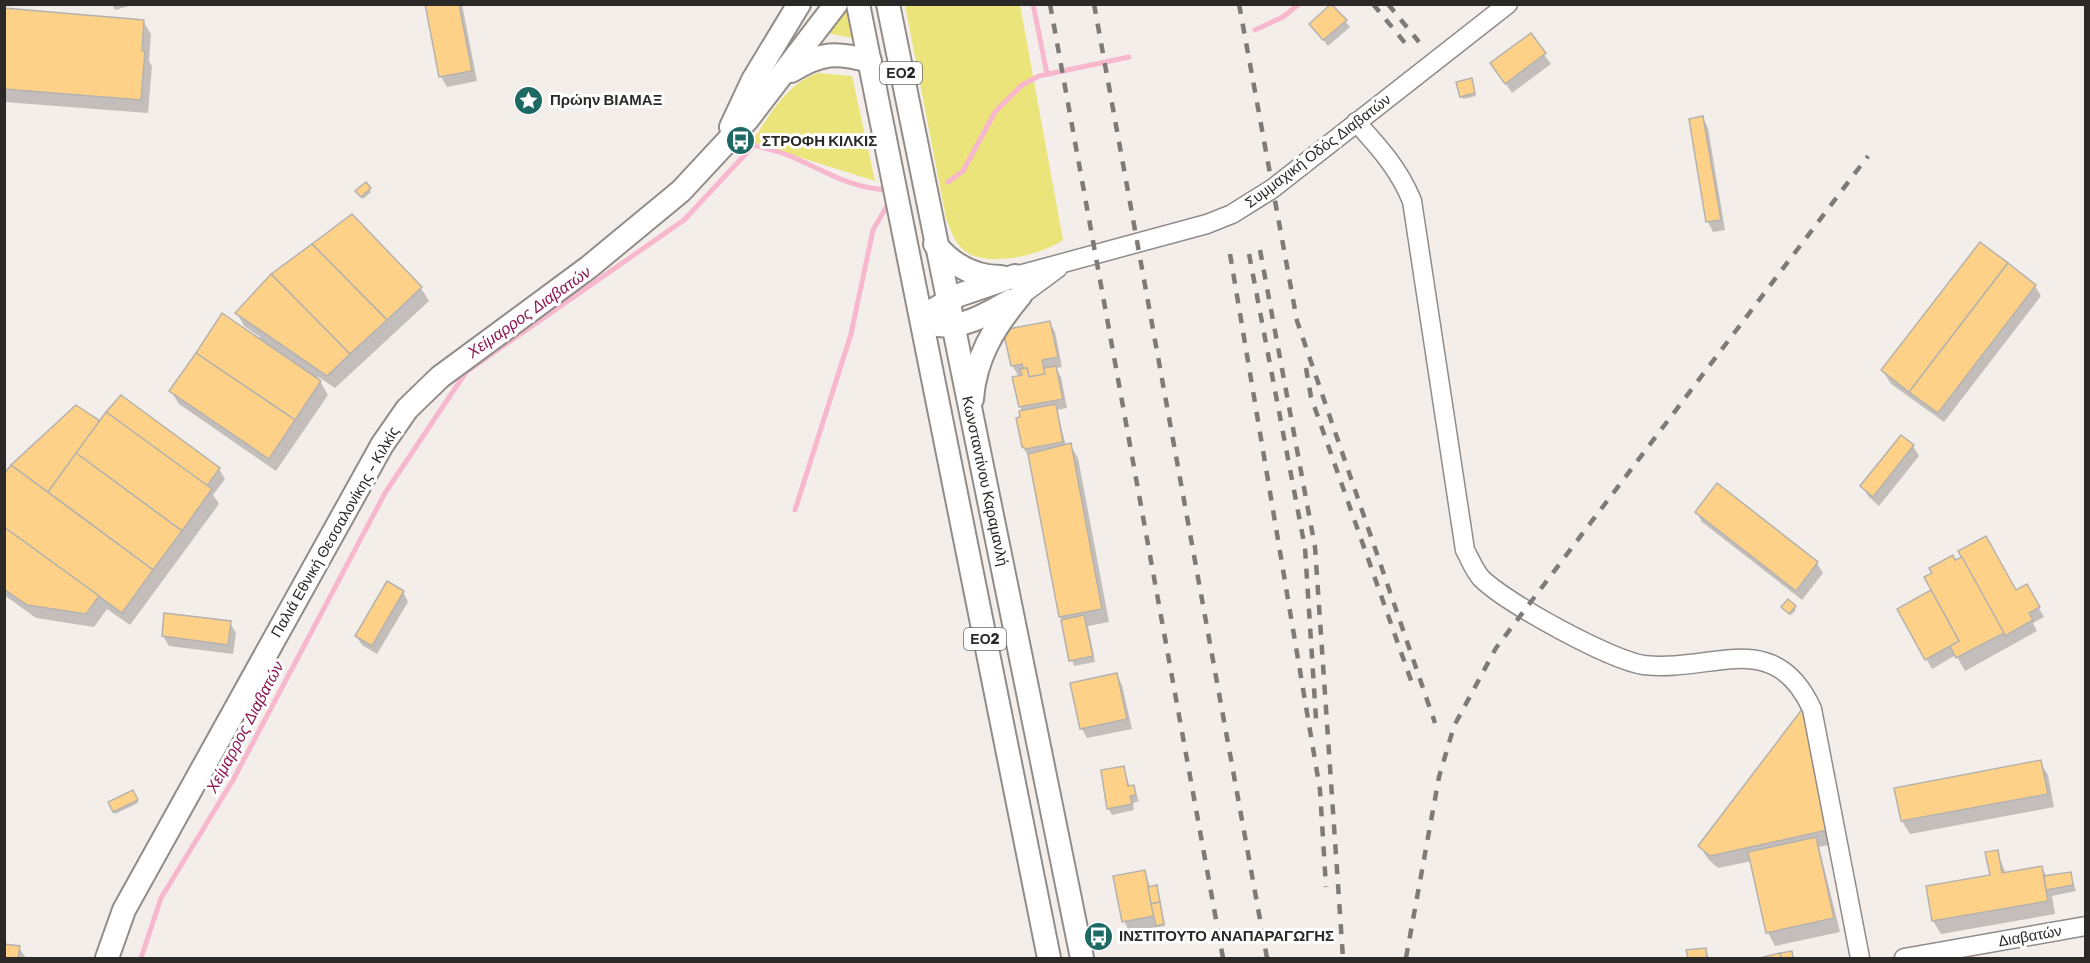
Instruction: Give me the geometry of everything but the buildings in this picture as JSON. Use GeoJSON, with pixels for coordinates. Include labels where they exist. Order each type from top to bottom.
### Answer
{"type":"FeatureCollection","features":[{"type":"Feature","properties":{"kind":"main road","name":"Παλιά Εθνική Θεσσαλονίκης - Κιλκίς"},"geometry":{"type":"LineString","coordinates":[[106,958],[124,910],[179,808],[382,445],[407,409],[460,360],[589,267],[668,204],[784,74],[836,4]]}},
{"type":"Feature","properties":{"kind":"main road","name":"ΕΟ2"},"geometry":{"type":"LineString","coordinates":[[858,4],[870,61]]}},
{"type":"Feature","properties":{"kind":"main road","name":"Κωνσταντίνου Καραμανλή"},"geometry":{"type":"LineString","coordinates":[[888,4],[934,244],[1021,650],[1082,958]]}},
{"type":"Feature","properties":{"kind":"main road","name":"Παλιά Εθνική Θεσσαλονίκης - Κιλκίς"},"geometry":{"type":"LineString","coordinates":[[723,145],[749,88],[796,6]]}},
{"type":"Feature","properties":{"kind":"main road"},"geometry":{"type":"LineString","coordinates":[[784,74],[826,54],[846,55],[870,61]]}},
{"type":"Feature","properties":{"kind":"main road","name":"Κωνσταντίνου Καραμανλή"},"geometry":{"type":"LineString","coordinates":[[870,61],[1049,958]]}},
{"type":"Feature","properties":{"kind":"main road"},"geometry":{"type":"LineString","coordinates":[[934,244],[944,256],[970,272],[1017,286]]}},
{"type":"Feature","properties":{"kind":"main road"},"geometry":{"type":"LineString","coordinates":[[920,320],[946,302],[1017,286]]}},
{"type":"Feature","properties":{"kind":"main road"},"geometry":{"type":"LineString","coordinates":[[920,320],[951,327],[980,318],[1017,286]]}},
{"type":"Feature","properties":{"kind":"main road"},"geometry":{"type":"LineString","coordinates":[[971,415],[973,391],[986,344],[1017,286]]}},
{"type":"Feature","properties":{"kind":"street","name":"Συμμαχική Οδός Διαβατών"},"geometry":{"type":"LineString","coordinates":[[1017,286],[1069,261],[1173,235],[1232,214],[1272,189],[1508,4]]}},
{"type":"Feature","properties":{"kind":"street"},"geometry":{"type":"LineString","coordinates":[[1356,122],[1387,156],[1403,180],[1412,201],[1465,550],[1479,576],[1498,592],[1608,655],[1644,664],[1674,666],[1741,658],[1782,668],[1793,676],[1804,690],[1812,709],[1860,958]]}},
{"type":"Feature","properties":{"kind":"street","name":"Διαβατών"},"geometry":{"type":"LineString","coordinates":[[1904,958],[2085,926]]}},
{"type":"Feature","properties":{"kind":"shaded area"},"geometry":{"type":"Polygon","coordinates":[[[905,5],[1020,5],[1063,240],[1030,254],[1003,259],[978,257],[968,253],[957,242],[946,218],[905,5]]]}},
{"type":"Feature","properties":{"kind":"shaded area"},"geometry":{"type":"Polygon","coordinates":[[[846,8],[852,38],[827,33],[846,8]]]}},
{"type":"Feature","properties":{"kind":"shaded area"},"geometry":{"type":"Polygon","coordinates":[[[818,73],[852,76],[875,181],[752,142],[772,111],[788,92],[797,84],[818,73]]]}},
{"type":"Feature","properties":{"kind":"waterway"},"geometry":{"type":"LineString","coordinates":[[1033,4],[1047,74]]}},
{"type":"Feature","properties":{"kind":"waterway","name":"Χείμαρρος Διαβατών"},"geometry":{"type":"LineString","coordinates":[[1255,30],[1283,17],[1299,4]]}},
{"type":"Feature","properties":{"kind":"waterway","name":"Χείμαρρος Διαβατών"},"geometry":{"type":"LineString","coordinates":[[948,182],[963,171],[995,112],[1022,85],[1039,76],[1129,57]]}},
{"type":"Feature","properties":{"kind":"waterway","name":"Χείμαρρος Διαβατών"},"geometry":{"type":"LineString","coordinates":[[141,958],[161,898],[233,780],[385,493],[466,372],[684,220],[754,145],[786,154],[848,182],[873,189],[887,190],[887,195]]}},
{"type":"Feature","properties":{"kind":"waterway","name":"Χείμαρρος Διαβατών"},"geometry":{"type":"LineString","coordinates":[[795,510],[851,334],[873,230],[888,204]]}},
{"type":"Feature","properties":{"kind":"railway"},"geometry":{"type":"LineString","coordinates":[[1050,4],[1223,958]]}},
{"type":"Feature","properties":{"kind":"railway"},"geometry":{"type":"LineString","coordinates":[[1094,4],[1267,958]]}},
{"type":"Feature","properties":{"kind":"railway"},"geometry":{"type":"LineString","coordinates":[[1239,4],[1297,321],[1435,723]]}},
{"type":"Feature","properties":{"kind":"railway"},"geometry":{"type":"LineString","coordinates":[[1373,4],[1410,49]]}},
{"type":"Feature","properties":{"kind":"railway"},"geometry":{"type":"LineString","coordinates":[[1388,4],[1419,42]]}},
{"type":"Feature","properties":{"kind":"railway"},"geometry":{"type":"LineString","coordinates":[[1406,958],[1439,777],[1454,726],[1496,648],[1868,156]]}},
{"type":"Feature","properties":{"kind":"railway"},"geometry":{"type":"LineString","coordinates":[[1260,250],[1315,547],[1343,958]]}},
{"type":"Feature","properties":{"kind":"railway"},"geometry":{"type":"LineString","coordinates":[[1230,254],[1320,790],[1326,887]]}},
{"type":"Feature","properties":{"kind":"railway"},"geometry":{"type":"LineString","coordinates":[[1249,254],[1305,548],[1316,719]]}},
{"type":"Feature","properties":{"kind":"railway"},"geometry":{"type":"LineString","coordinates":[[1306,368],[1311,397],[1414,689]]}},
{"type":"Feature","properties":{"kind":"place","name":"Πρώην ΒΙΑΜΑΞ"},"geometry":{"type":"Point","coordinates":[529,100]}},
{"type":"Feature","properties":{"kind":"place","name":"ΣΤΡΟΦΗ ΚΙΛΚΙΣ"},"geometry":{"type":"Point","coordinates":[741,141]}},
{"type":"Feature","properties":{"kind":"place","name":"ΙΝΣΤΙΤΟΥΤΟ ΑΝΑΠΑΡΑΓΩΓΗΣ"},"geometry":{"type":"Point","coordinates":[1098,936]}}]}
